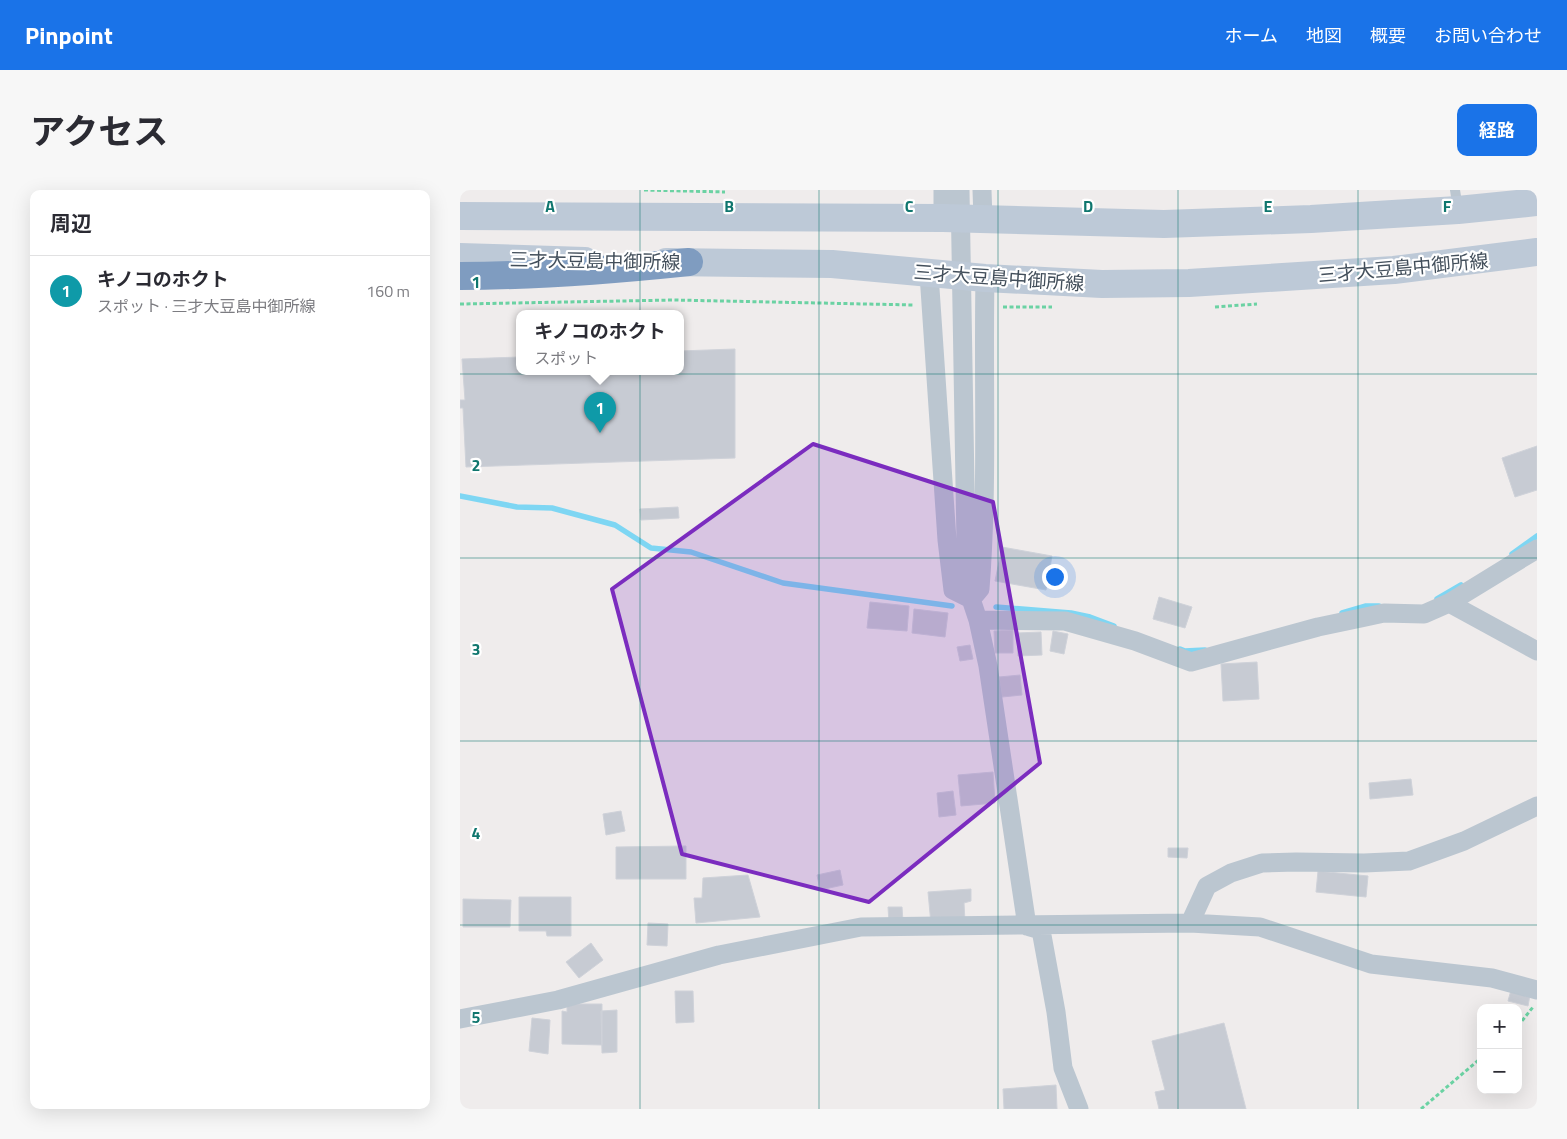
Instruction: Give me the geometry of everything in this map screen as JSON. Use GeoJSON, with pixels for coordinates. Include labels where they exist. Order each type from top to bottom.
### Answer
{"type":"FeatureCollection","features":[{"type":"Feature","properties":{"kind":"highway"},"geometry":{"type":"LineString","coordinates":[[460,276],[577,273],[689,262]]}},
{"type":"Feature","properties":{"kind":"main road"},"geometry":{"type":"LineString","coordinates":[[460,216],[943,218],[1164,224],[1311,220],[1456,200],[1537,202]]}},
{"type":"Feature","properties":{"kind":"main road","name":"三才大豆島中御所線"},"geometry":{"type":"LineString","coordinates":[[460,257],[832,264],[929,274],[1102,284],[1189,283],[1394,270],[1537,252]]}},
{"type":"Feature","properties":{"kind":"street"},"geometry":{"type":"LineString","coordinates":[[943,190],[943,218]]}},
{"type":"Feature","properties":{"kind":"street"},"geometry":{"type":"LineString","coordinates":[[960,190],[966,543],[970,599],[978,620],[988,666],[1027,926]]}},
{"type":"Feature","properties":{"kind":"street"},"geometry":{"type":"LineString","coordinates":[[982,190],[983,220]]}},
{"type":"Feature","properties":{"kind":"street"},"geometry":{"type":"LineString","coordinates":[[929,274],[948,548],[953,590],[970,599]]}},
{"type":"Feature","properties":{"kind":"street"},"geometry":{"type":"LineString","coordinates":[[970,599],[980,589],[984,538],[985,278]]}},
{"type":"Feature","properties":{"kind":"street"},"geometry":{"type":"LineString","coordinates":[[978,620],[1065,621],[1135,641],[1191,662],[1318,627],[1384,613],[1424,614],[1450,604],[1537,549]]}},
{"type":"Feature","properties":{"kind":"street"},"geometry":{"type":"LineString","coordinates":[[1450,604],[1537,651]]}},
{"type":"Feature","properties":{"kind":"street"},"geometry":{"type":"LineString","coordinates":[[1190,923],[1207,886],[1232,873],[1262,863],[1408,861],[1464,841],[1537,806]]}},
{"type":"Feature","properties":{"kind":"street"},"geometry":{"type":"LineString","coordinates":[[460,1019],[558,1000],[719,955],[861,927],[1190,923],[1260,927],[1371,964],[1492,978],[1537,990]]}},
{"type":"Feature","properties":{"kind":"street"},"geometry":{"type":"LineString","coordinates":[[1027,926],[1041,930],[1064,1068],[1079,1109]]}},
{"type":"Feature","properties":{"kind":"path"},"geometry":{"type":"LineString","coordinates":[[460,304],[674,300],[915,305]]}},
{"type":"Feature","properties":{"kind":"path"},"geometry":{"type":"LineString","coordinates":[[1522,1021],[1537,1002]]}},
{"type":"Feature","properties":{"kind":"path"},"geometry":{"type":"LineString","coordinates":[[1421,1109],[1477,1061]]}},
{"type":"Feature","properties":{"kind":"highlighted area"},"geometry":{"type":"Polygon","coordinates":[[[813,444],[993,502],[1040,763],[869,902],[682,854],[612,589],[813,444]]]}},
{"type":"Feature","properties":{"kind":"building"},"geometry":{"type":"Polygon","coordinates":[[[735,349],[735,458],[466,467],[463,408],[460,408],[460,400],[465,400],[462,359],[516,357],[516,375],[684,375],[684,351],[735,349]]]}},
{"type":"Feature","properties":{"kind":"building"},"geometry":{"type":"Polygon","coordinates":[[[1537,446],[1537,490],[1515,497],[1502,458],[1537,446]]]}},
{"type":"Feature","properties":{"kind":"building"},"geometry":{"type":"Polygon","coordinates":[[[678,507],[679,518],[641,520],[640,509],[678,507]]]}},
{"type":"Feature","properties":{"kind":"building"},"geometry":{"type":"Polygon","coordinates":[[[1002,547],[1052,556],[1046,590],[995,581],[1002,547]]]}},
{"type":"Feature","properties":{"kind":"building"},"geometry":{"type":"Polygon","coordinates":[[[1159,597],[1192,607],[1185,628],[1153,619],[1159,597]]]}},
{"type":"Feature","properties":{"kind":"building"},"geometry":{"type":"Polygon","coordinates":[[[870,602],[909,606],[907,631],[867,628],[870,602]]]}},
{"type":"Feature","properties":{"kind":"building"},"geometry":{"type":"Polygon","coordinates":[[[914,609],[948,613],[945,637],[912,633],[914,609]]]}},
{"type":"Feature","properties":{"kind":"building"},"geometry":{"type":"Polygon","coordinates":[[[1013,630],[1013,653],[995,653],[994,631],[1013,630]]]}},
{"type":"Feature","properties":{"kind":"building"},"geometry":{"type":"Polygon","coordinates":[[[1053,631],[1068,634],[1064,654],[1050,651],[1053,631]]]}},
{"type":"Feature","properties":{"kind":"building"},"geometry":{"type":"Polygon","coordinates":[[[1041,632],[1042,655],[1018,656],[1017,633],[1041,632]]]}},
{"type":"Feature","properties":{"kind":"building"},"geometry":{"type":"Polygon","coordinates":[[[970,645],[973,659],[960,661],[957,647],[970,645]]]}},
{"type":"Feature","properties":{"kind":"building"},"geometry":{"type":"Polygon","coordinates":[[[1257,662],[1259,699],[1223,701],[1221,664],[1257,662]]]}},
{"type":"Feature","properties":{"kind":"building"},"geometry":{"type":"Polygon","coordinates":[[[1020,675],[1022,695],[1002,697],[999,677],[1020,675]]]}},
{"type":"Feature","properties":{"kind":"building"},"geometry":{"type":"Polygon","coordinates":[[[993,772],[995,803],[961,806],[958,775],[993,772]]]}},
{"type":"Feature","properties":{"kind":"building"},"geometry":{"type":"Polygon","coordinates":[[[1411,779],[1413,795],[1370,799],[1369,783],[1411,779]]]}},
{"type":"Feature","properties":{"kind":"building"},"geometry":{"type":"Polygon","coordinates":[[[953,791],[956,815],[939,817],[937,793],[953,791]]]}},
{"type":"Feature","properties":{"kind":"building"},"geometry":{"type":"Polygon","coordinates":[[[621,811],[625,831],[606,835],[603,814],[621,811]]]}},
{"type":"Feature","properties":{"kind":"building"},"geometry":{"type":"Polygon","coordinates":[[[686,846],[686,879],[616,879],[616,847],[686,846]]]}},
{"type":"Feature","properties":{"kind":"building"},"geometry":{"type":"Polygon","coordinates":[[[1168,848],[1188,848],[1187,858],[1168,857],[1168,848]]]}},
{"type":"Feature","properties":{"kind":"building"},"geometry":{"type":"Polygon","coordinates":[[[840,870],[843,885],[820,890],[817,875],[840,870]]]}},
{"type":"Feature","properties":{"kind":"building"},"geometry":{"type":"Polygon","coordinates":[[[1318,871],[1368,876],[1366,897],[1316,892],[1318,871]]]}},
{"type":"Feature","properties":{"kind":"building"},"geometry":{"type":"Polygon","coordinates":[[[748,875],[760,917],[696,923],[694,898],[702,898],[703,878],[748,875]]]}},
{"type":"Feature","properties":{"kind":"building"},"geometry":{"type":"Polygon","coordinates":[[[971,889],[971,901],[964,903],[965,922],[931,924],[928,892],[971,889]]]}},
{"type":"Feature","properties":{"kind":"building"},"geometry":{"type":"Polygon","coordinates":[[[519,897],[571,897],[571,936],[547,936],[546,931],[519,931],[519,897]]]}},
{"type":"Feature","properties":{"kind":"building"},"geometry":{"type":"Polygon","coordinates":[[[463,899],[511,900],[510,927],[463,927],[463,899]]]}},
{"type":"Feature","properties":{"kind":"building"},"geometry":{"type":"Polygon","coordinates":[[[888,907],[902,907],[903,922],[889,923],[888,907]]]}},
{"type":"Feature","properties":{"kind":"building"},"geometry":{"type":"Polygon","coordinates":[[[648,923],[668,924],[667,946],[647,945],[648,923]]]}},
{"type":"Feature","properties":{"kind":"building"},"geometry":{"type":"Polygon","coordinates":[[[591,943],[603,960],[579,978],[566,962],[591,943]]]}},
{"type":"Feature","properties":{"kind":"building"},"geometry":{"type":"Polygon","coordinates":[[[1511,990],[1530,995],[1528,1006],[1508,1001],[1511,990]]]}},
{"type":"Feature","properties":{"kind":"building"},"geometry":{"type":"Polygon","coordinates":[[[675,991],[693,991],[694,1022],[676,1023],[675,991]]]}},
{"type":"Feature","properties":{"kind":"building"},"geometry":{"type":"Polygon","coordinates":[[[567,1004],[602,1004],[602,1045],[562,1044],[562,1011],[567,1012],[567,1004]]]}},
{"type":"Feature","properties":{"kind":"building"},"geometry":{"type":"Polygon","coordinates":[[[617,1010],[617,1052],[602,1053],[601,1011],[617,1010]]]}},
{"type":"Feature","properties":{"kind":"building"},"geometry":{"type":"Polygon","coordinates":[[[532,1018],[550,1020],[548,1054],[529,1051],[532,1018]]]}},
{"type":"Feature","properties":{"kind":"building"},"geometry":{"type":"Polygon","coordinates":[[[1224,1023],[1246,1109],[1159,1109],[1155,1092],[1165,1090],[1152,1041],[1224,1023]]]}},
{"type":"Feature","properties":{"kind":"building"},"geometry":{"type":"Polygon","coordinates":[[[1056,1085],[1057,1109],[1004,1109],[1003,1089],[1056,1085]]]}},
{"type":"Feature","properties":{"kind":"waterway"},"geometry":{"type":"LineString","coordinates":[[460,496],[517,507],[552,508],[615,525],[651,548],[691,552],[783,583],[952,606]]}},
{"type":"Feature","properties":{"kind":"waterway"},"geometry":{"type":"LineString","coordinates":[[1512,554],[1537,536]]}},
{"type":"Feature","properties":{"kind":"waterway"},"geometry":{"type":"LineString","coordinates":[[1437,599],[1461,585]]}},
{"type":"Feature","properties":{"kind":"waterway"},"geometry":{"type":"LineString","coordinates":[[1342,613],[1366,606],[1379,606]]}},
{"type":"Feature","properties":{"kind":"waterway"},"geometry":{"type":"LineString","coordinates":[[996,607],[1071,613],[1090,617],[1114,626]]}},
{"type":"Feature","properties":{"kind":"waterway"},"geometry":{"type":"LineString","coordinates":[[1180,649],[1185,651],[1205,650]]}},
{"type":"Feature","properties":{"kind":"place","name":"キノコのホクト"},"geometry":{"type":"Point","coordinates":[600,433]}}]}
